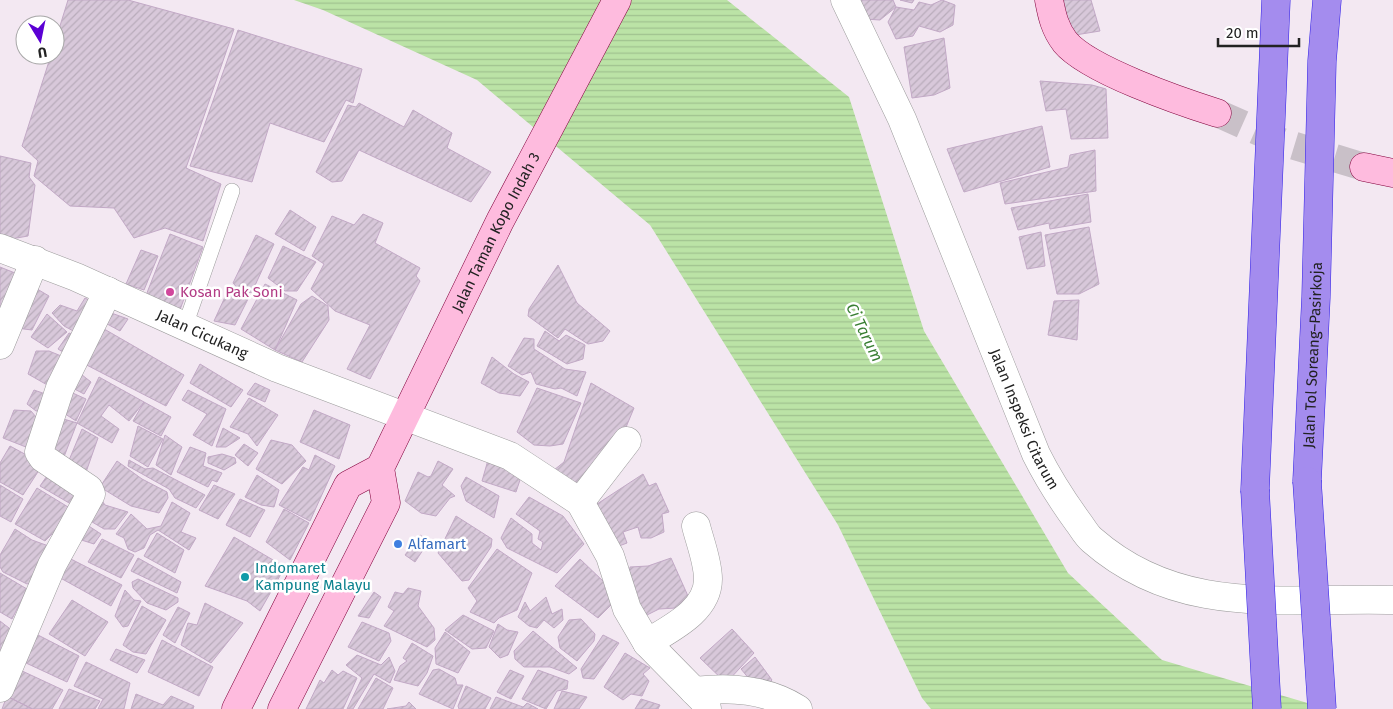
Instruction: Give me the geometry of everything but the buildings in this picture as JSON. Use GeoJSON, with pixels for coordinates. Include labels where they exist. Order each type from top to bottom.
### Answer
{"type":"FeatureCollection","features":[{"type":"Feature","properties":{"kind":"highway"},"geometry":{"type":"LineString","coordinates":[[1267,709],[1255,490],[1276,0]]}},
{"type":"Feature","properties":{"kind":"highway","name":"Jalan Tol Soreang–Pasirkoja"},"geometry":{"type":"LineString","coordinates":[[1322,709],[1307,481],[1316,297],[1322,60],[1327,0]]}},
{"type":"Feature","properties":{"kind":"main road","name":"Jalan Taman Kopo Indah 3"},"geometry":{"type":"LineString","coordinates":[[380,468],[500,221],[617,0]]}},
{"type":"Feature","properties":{"kind":"main road"},"geometry":{"type":"LineString","coordinates":[[1049,0],[1054,24],[1058,31],[1066,43],[1086,58],[1128,81],[1217,113]]}},
{"type":"Feature","properties":{"kind":"main road"},"geometry":{"type":"LineString","coordinates":[[1364,167],[1393,173]]}},
{"type":"Feature","properties":{"kind":"main road"},"geometry":{"type":"LineString","coordinates":[[236,709],[348,485],[380,468],[386,503],[282,709]]}},
{"type":"Feature","properties":{"kind":"street","name":"Jalan Inspeksi Citarum"},"geometry":{"type":"LineString","coordinates":[[845,0],[902,119],[1036,454],[1055,490],[1091,539],[1129,566],[1160,583],[1215,597],[1231,600],[1393,600]]}},
{"type":"Feature","properties":{"kind":"street","name":"Jalan Cicukang"},"geometry":{"type":"LineString","coordinates":[[0,248],[108,291],[278,368],[510,456],[580,502]]}},
{"type":"Feature","properties":{"kind":"street"},"geometry":{"type":"LineString","coordinates":[[0,345],[34,260]]}},
{"type":"Feature","properties":{"kind":"street"},"geometry":{"type":"LineString","coordinates":[[0,688],[52,565],[91,494],[90,489],[43,458],[39,452],[60,388],[108,291]]}},
{"type":"Feature","properties":{"kind":"street"},"geometry":{"type":"LineString","coordinates":[[626,440],[580,502],[610,556],[627,608],[647,643],[705,703],[724,688],[780,697],[798,709]]}},
{"type":"Feature","properties":{"kind":"street"},"geometry":{"type":"LineString","coordinates":[[647,643],[681,622],[703,600],[708,579],[696,526]]}},
{"type":"Feature","properties":{"kind":"lane"},"geometry":{"type":"LineString","coordinates":[[185,326],[232,191]]}},
{"type":"Feature","properties":{"kind":"water","name":"Ci Tarum"},"geometry":{"type":"Polygon","coordinates":[[[294,0],[727,0],[849,97],[924,331],[1068,573],[1162,660],[1328,709],[931,709],[922,698],[838,525],[650,225],[477,80],[323,10],[294,0]]]}},
{"type":"Feature","properties":{"kind":"tunnel"},"geometry":{"type":"LineString","coordinates":[[1217,113],[1282,142],[1364,167]]}},
{"type":"Feature","properties":{"kind":"place","name":"Kosan Pak Soni"},"geometry":{"type":"Point","coordinates":[170,292]}},
{"type":"Feature","properties":{"kind":"place","name":"Alfamart"},"geometry":{"type":"Point","coordinates":[398,544]}},
{"type":"Feature","properties":{"kind":"place","name":"Indomaret Kampung Malayu"},"geometry":{"type":"Point","coordinates":[245,577]}}]}
